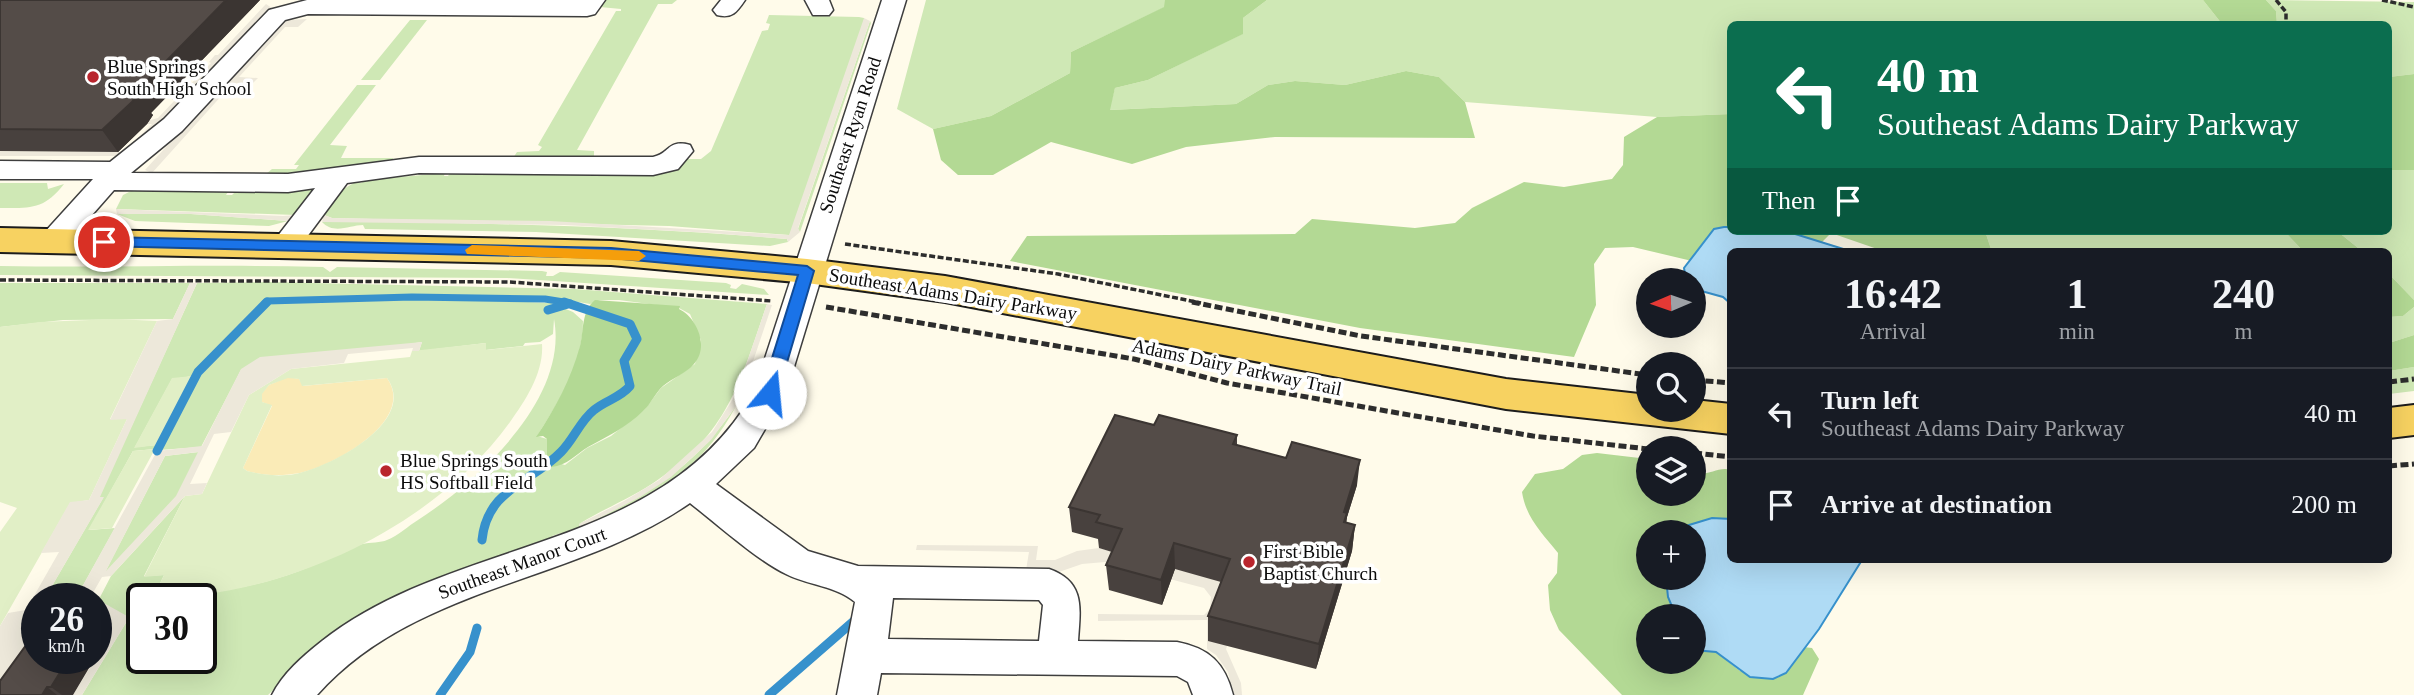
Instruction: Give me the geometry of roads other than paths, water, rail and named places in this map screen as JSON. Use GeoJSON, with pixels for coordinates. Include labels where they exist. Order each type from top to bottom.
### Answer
{"type":"FeatureCollection","features":[{"type":"Feature","properties":{"kind":"main road","name":"Southeast Adams Dairy Parkway"},"geometry":{"type":"LineString","coordinates":[[0,240],[611,253],[807,271],[945,289],[1506,394],[1727,419]]}},
{"type":"Feature","properties":{"kind":"main road"},"geometry":{"type":"LineString","coordinates":[[2392,422],[2414,420]]}},
{"type":"Feature","properties":{"kind":"street","name":"Southeast Ryan Road"},"geometry":{"type":"LineString","coordinates":[[807,271],[894,0]]}},
{"type":"Feature","properties":{"kind":"street"},"geometry":{"type":"LineString","coordinates":[[53,241],[112,176],[173,125],[277,15],[292,5],[590,4]]}},
{"type":"Feature","properties":{"kind":"street"},"geometry":{"type":"LineString","coordinates":[[0,170],[274,183],[419,165],[653,166],[668,163],[680,152]]}},
{"type":"Feature","properties":{"kind":"street"},"geometry":{"type":"LineString","coordinates":[[285,246],[338,177]]}},
{"type":"Feature","properties":{"kind":"street","name":"Southeast Manor Court"},"geometry":{"type":"LineString","coordinates":[[292,695],[331,657],[386,617],[449,588],[582,544],[648,514],[691,485],[743,438],[770,393],[807,271]]}},
{"type":"Feature","properties":{"kind":"street"},"geometry":{"type":"LineString","coordinates":[[691,485],[795,562],[815,571],[858,582],[1049,585],[1062,601],[1057,658]]}},
{"type":"Feature","properties":{"kind":"street"},"geometry":{"type":"LineString","coordinates":[[857,695],[874,613],[874,594],[858,582]]}},
{"type":"Feature","properties":{"kind":"street"},"geometry":{"type":"LineString","coordinates":[[865,656],[1192,661],[1206,673],[1213,695]]}},
{"type":"Feature","properties":{"kind":"water"},"geometry":{"type":"Polygon","coordinates":[[[1724,227],[1727,227],[1727,235],[1798,235],[1840,248],[1727,248],[1727,300],[1706,292],[1706,268],[1684,268],[1714,229],[1724,227]]]}},
{"type":"Feature","properties":{"kind":"water"},"geometry":{"type":"Polygon","coordinates":[[[1712,518],[1727,519],[1727,563],[1860,563],[1819,629],[1786,673],[1773,679],[1750,677],[1716,652],[1706,651],[1706,604],[1671,604],[1667,590],[1706,590],[1705,520],[1712,518]]]}},
{"type":"Feature","properties":{"kind":"waterway"},"geometry":{"type":"LineString","coordinates":[[265,303],[412,297],[545,299],[564,302]]}},
{"type":"Feature","properties":{"kind":"waterway"},"geometry":{"type":"LineString","coordinates":[[157,451],[198,372],[267,302]]}},
{"type":"Feature","properties":{"kind":"waterway"},"geometry":{"type":"LineString","coordinates":[[482,540],[492,509],[501,498],[561,452],[594,410],[630,386],[624,361],[637,339],[630,324],[564,302]]}},
{"type":"Feature","properties":{"kind":"waterway"},"geometry":{"type":"LineString","coordinates":[[564,302],[570,303]]}},
{"type":"Feature","properties":{"kind":"waterway"},"geometry":{"type":"LineString","coordinates":[[548,310],[568,304]]}},
{"type":"Feature","properties":{"kind":"waterway"},"geometry":{"type":"LineString","coordinates":[[769,695],[855,620]]}},
{"type":"Feature","properties":{"kind":"waterway"},"geometry":{"type":"LineString","coordinates":[[440,695],[470,652],[477,628]]}},
{"type":"Feature","properties":{"kind":"place","name":"Blue Springs South High School"},"geometry":{"type":"Point","coordinates":[93,77]}},
{"type":"Feature","properties":{"kind":"place","name":"Blue Springs South HS Softball Field"},"geometry":{"type":"Point","coordinates":[386,471]}},
{"type":"Feature","properties":{"kind":"place","name":"First Bible Baptist Church"},"geometry":{"type":"Point","coordinates":[1249,562]}}]}
